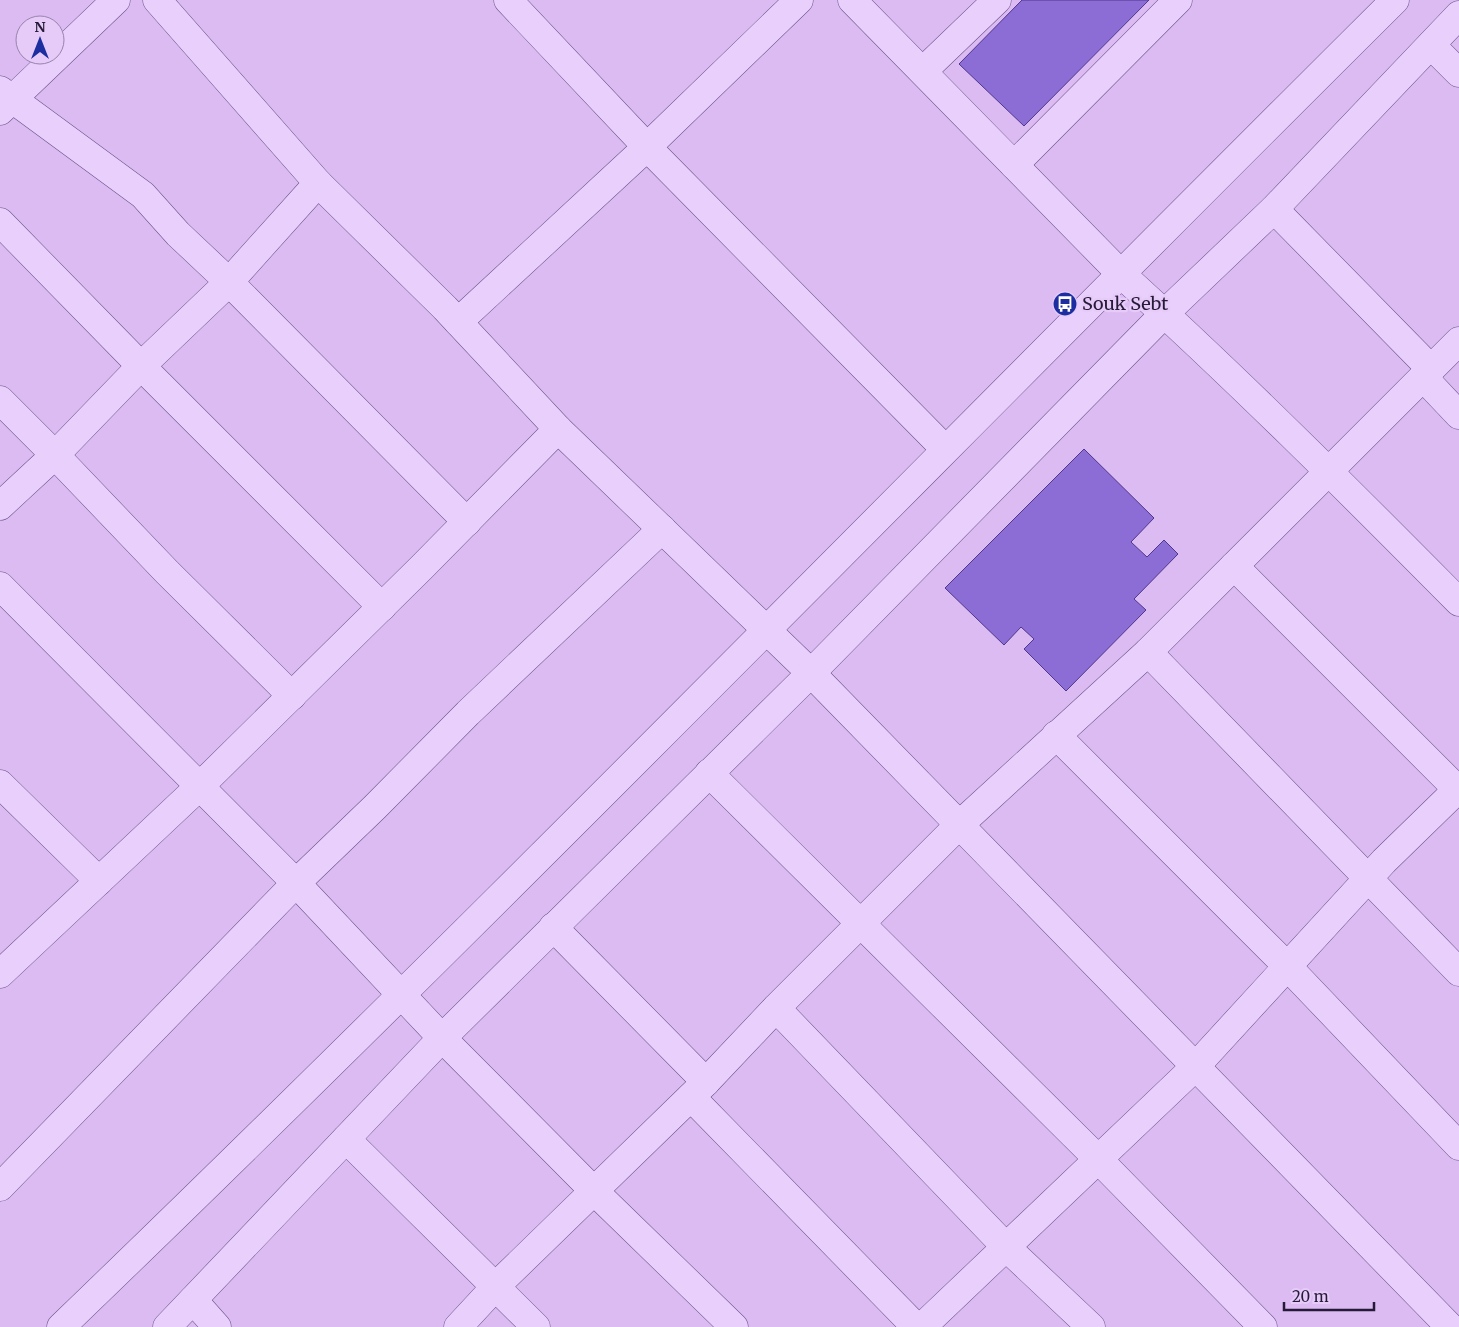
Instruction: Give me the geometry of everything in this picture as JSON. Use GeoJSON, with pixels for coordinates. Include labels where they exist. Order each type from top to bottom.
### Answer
{"type":"FeatureCollection","features":[{"type":"Feature","properties":{"kind":"street"},"geometry":{"type":"LineString","coordinates":[[116,0],[4,100],[143,195],[178,234],[229,282],[467,522]]}},
{"type":"Feature","properties":{"kind":"street"},"geometry":{"type":"LineString","coordinates":[[157,0],[318,182],[458,322],[558,429],[767,629],[1450,1327]]}},
{"type":"Feature","properties":{"kind":"street"},"geometry":{"type":"LineString","coordinates":[[508,0],[647,147],[945,449]]}},
{"type":"Feature","properties":{"kind":"street"},"geometry":{"type":"LineString","coordinates":[[458,322],[647,147],[799,0]]}},
{"type":"Feature","properties":{"kind":"street"},"geometry":{"type":"LineString","coordinates":[[852,0],[1120,273],[1165,313],[1328,471],[1459,602]]}},
{"type":"Feature","properties":{"kind":"street"},"geometry":{"type":"LineString","coordinates":[[923,72],[997,0]]}},
{"type":"Feature","properties":{"kind":"street"},"geometry":{"type":"LineString","coordinates":[[1014,165],[1178,0]]}},
{"type":"Feature","properties":{"kind":"street"},"geometry":{"type":"LineString","coordinates":[[62,1327],[402,995],[1120,273],[1395,0]]}},
{"type":"Feature","properties":{"kind":"street"},"geometry":{"type":"LineString","coordinates":[[167,1327],[442,1038],[810,673],[1165,313],[1274,209],[1459,15]]}},
{"type":"Feature","properties":{"kind":"street"},"geometry":{"type":"LineString","coordinates":[[1431,45],[1459,73]]}},
{"type":"Feature","properties":{"kind":"street"},"geometry":{"type":"LineString","coordinates":[[0,506],[55,455],[141,366],[229,282],[318,182]]}},
{"type":"Feature","properties":{"kind":"street"},"geometry":{"type":"LineString","coordinates":[[1274,209],[1427,373],[1459,414]]}},
{"type":"Feature","properties":{"kind":"street"},"geometry":{"type":"LineString","coordinates":[[0,222],[382,607]]}},
{"type":"Feature","properties":{"kind":"street"},"geometry":{"type":"LineString","coordinates":[[458,1327],[496,1286],[699,1089],[776,1008],[958,826],[1148,652],[1459,341]]}},
{"type":"Feature","properties":{"kind":"street"},"geometry":{"type":"LineString","coordinates":[[0,400],[167,572],[292,696]]}},
{"type":"Feature","properties":{"kind":"street"},"geometry":{"type":"LineString","coordinates":[[4,961],[99,881],[201,786],[558,429]]}},
{"type":"Feature","properties":{"kind":"street"},"geometry":{"type":"LineString","coordinates":[[0,1187],[296,883],[468,713],[662,529]]}},
{"type":"Feature","properties":{"kind":"street"},"geometry":{"type":"LineString","coordinates":[[922,1327],[1195,1067],[1368,878],[1458,790],[1234,566]]}},
{"type":"Feature","properties":{"kind":"street"},"geometry":{"type":"LineString","coordinates":[[0,586],[296,883],[442,1038],[594,1191],[734,1327]]}},
{"type":"Feature","properties":{"kind":"street"},"geometry":{"type":"LineString","coordinates":[[1148,652],[1459,972]]}},
{"type":"Feature","properties":{"kind":"street"},"geometry":{"type":"LineString","coordinates":[[1056,735],[1288,966],[1459,1146]]}},
{"type":"Feature","properties":{"kind":"street"},"geometry":{"type":"LineString","coordinates":[[709,773],[1098,1159],[1263,1327]]}},
{"type":"Feature","properties":{"kind":"street"},"geometry":{"type":"LineString","coordinates":[[0,784],[99,881]]}},
{"type":"Feature","properties":{"kind":"street"},"geometry":{"type":"LineString","coordinates":[[553,927],[916,1327]]}},
{"type":"Feature","properties":{"kind":"street"},"geometry":{"type":"LineString","coordinates":[[776,1008],[1006,1247],[1091,1327]]}},
{"type":"Feature","properties":{"kind":"street"},"geometry":{"type":"LineString","coordinates":[[346,1139],[536,1327]]}},
{"type":"Feature","properties":{"kind":"street"},"geometry":{"type":"LineString","coordinates":[[193,1300],[217,1327]]}},
{"type":"Feature","properties":{"kind":"building"},"geometry":{"type":"Polygon","coordinates":[[[1022,0],[1149,0],[1024,126],[959,64],[1022,0]]]}},
{"type":"Feature","properties":{"kind":"building"},"geometry":{"type":"Polygon","coordinates":[[[1084,449],[1154,518],[1131,542],[1147,557],[1164,540],[1178,554],[1134,599],[1146,610],[1066,691],[1024,649],[1034,639],[1021,627],[1004,645],[945,588],[1084,449]]]}},
{"type":"Feature","properties":{"kind":"place","name":"Souk Sebt"},"geometry":{"type":"Point","coordinates":[1065,304]}}]}
